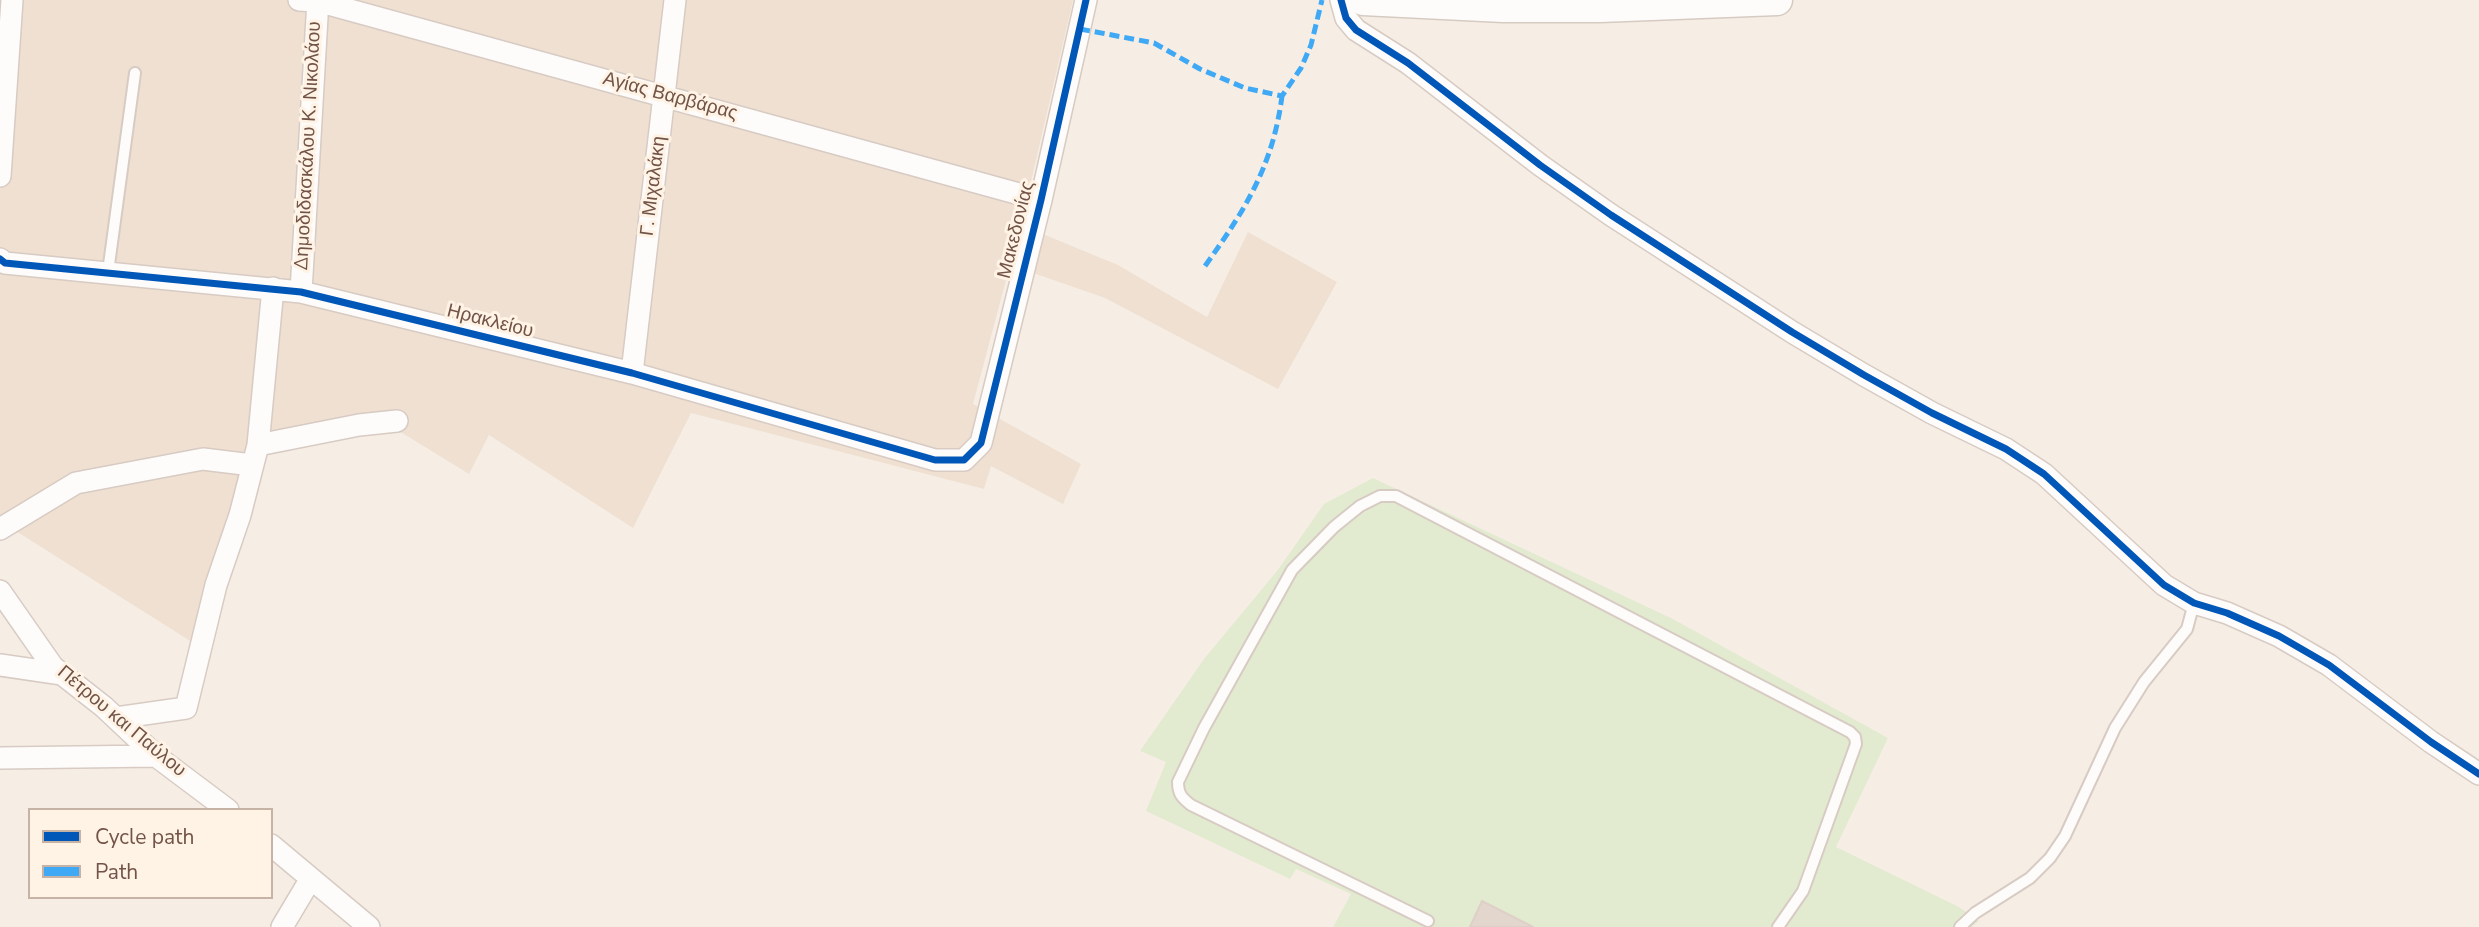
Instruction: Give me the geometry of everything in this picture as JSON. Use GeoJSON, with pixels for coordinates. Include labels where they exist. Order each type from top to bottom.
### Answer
{"type":"FeatureCollection","features":[{"type":"Feature","properties":{"kind":"main road"},"geometry":{"type":"LineString","coordinates":[[1363,0],[1503,8],[1777,0]]}},
{"type":"Feature","properties":{"kind":"street"},"geometry":{"type":"LineString","coordinates":[[0,176],[12,0]]}},
{"type":"Feature","properties":{"kind":"street","name":"Αγίας Βαρβάρας"},"geometry":{"type":"LineString","coordinates":[[299,0],[317,0],[1041,200]]}},
{"type":"Feature","properties":{"kind":"street","name":"Δημοδιδασκάλου Κ. Νικολάου"},"geometry":{"type":"LineString","coordinates":[[301,292],[317,0]]}},
{"type":"Feature","properties":{"kind":"street","name":"Γ. Μιχαλάκη"},"geometry":{"type":"LineString","coordinates":[[632,373],[675,0]]}},
{"type":"Feature","properties":{"kind":"street","name":"Μακεδονίας"},"geometry":{"type":"LineString","coordinates":[[964,460],[981,443],[1041,200],[1086,0]]}},
{"type":"Feature","properties":{"kind":"street"},"geometry":{"type":"LineString","coordinates":[[1341,0],[1346,18],[1356,30],[1408,63],[1611,215],[1781,325],[1864,375],[1932,413],[2006,449],[2044,474],[2164,585],[2194,603],[2227,613],[2269,632],[2329,665],[2431,743],[2479,774]]}},
{"type":"Feature","properties":{"kind":"street","name":"Ηρακλείου"},"geometry":{"type":"LineString","coordinates":[[0,259],[5,263],[301,292],[632,373],[935,460],[964,460]]}},
{"type":"Feature","properties":{"kind":"street"},"geometry":{"type":"LineString","coordinates":[[116,718],[187,708],[216,585],[240,515],[258,444],[273,288]]}},
{"type":"Feature","properties":{"kind":"street"},"geometry":{"type":"LineString","coordinates":[[258,444],[359,425],[397,421]]}},
{"type":"Feature","properties":{"kind":"street"},"geometry":{"type":"LineString","coordinates":[[0,529],[76,484],[203,459],[251,465]]}},
{"type":"Feature","properties":{"kind":"street","name":"Πέτρου και Παύλου"},"geometry":{"type":"LineString","coordinates":[[0,591],[53,667],[116,718],[156,756],[225,808]]}},
{"type":"Feature","properties":{"kind":"street"},"geometry":{"type":"LineString","coordinates":[[0,666],[62,674]]}},
{"type":"Feature","properties":{"kind":"street"},"geometry":{"type":"LineString","coordinates":[[0,758],[156,756]]}},
{"type":"Feature","properties":{"kind":"street"},"geometry":{"type":"LineString","coordinates":[[273,847],[369,927]]}},
{"type":"Feature","properties":{"kind":"street"},"geometry":{"type":"LineString","coordinates":[[282,927],[310,880]]}},
{"type":"Feature","properties":{"kind":"lane"},"geometry":{"type":"LineString","coordinates":[[108,272],[135,73]]}},
{"type":"Feature","properties":{"kind":"lane"},"geometry":{"type":"LineString","coordinates":[[1428,921],[1191,806],[1178,789],[1178,782],[1204,728],[1292,570],[1335,527],[1360,506],[1380,496],[1396,496],[1850,732],[1856,744],[1803,891],[1778,927]]}},
{"type":"Feature","properties":{"kind":"lane"},"geometry":{"type":"LineString","coordinates":[[1960,927],[1975,913],[2030,878],[2050,859],[2065,836],[2115,727],[2144,682],[2187,629],[2194,603]]}},
{"type":"Feature","properties":{"kind":"shaded area"},"geometry":{"type":"Polygon","coordinates":[[[0,0],[1073,0],[1021,225],[1118,265],[1207,317],[1248,232],[1337,282],[1278,389],[1105,298],[1010,265],[973,404],[1081,464],[1063,504],[991,466],[984,489],[691,413],[633,528],[489,435],[469,474],[399,431],[334,436],[268,455],[198,621],[195,644],[0,521],[0,0]]]}},
{"type":"Feature","properties":{"kind":"green space"},"geometry":{"type":"Polygon","coordinates":[[[1373,478],[1673,619],[1888,738],[1836,847],[1959,907],[1979,921],[1972,927],[1333,927],[1351,894],[1296,869],[1290,879],[1146,811],[1166,762],[1140,751],[1204,659],[1277,571],[1324,504],[1373,478]]]}},
{"type":"Feature","properties":{"kind":"building"},"geometry":{"type":"Polygon","coordinates":[[[1482,901],[1533,927],[1470,927],[1482,901]]]}},
{"type":"Feature","properties":{"kind":"marked path"},"geometry":{"type":"LineString","coordinates":[[1080,29],[1154,43],[1200,69],[1245,88],[1282,96],[1301,68],[1311,45],[1322,0]]}},
{"type":"Feature","properties":{"kind":"marked path"},"geometry":{"type":"LineString","coordinates":[[1205,266],[1233,226],[1255,186],[1272,144],[1282,96]]}},
{"type":"Feature","properties":{"kind":"cycle path"},"geometry":{"type":"LineString","coordinates":[[0,259],[5,263],[301,292],[632,373],[935,460],[964,460],[981,443],[1041,200],[1086,0]]}},
{"type":"Feature","properties":{"kind":"cycle path"},"geometry":{"type":"LineString","coordinates":[[1341,0],[1346,18],[1356,30],[1408,63],[1540,165],[1611,215],[1792,332],[1864,375],[1932,413],[2006,449],[2044,474],[2164,585],[2194,603],[2227,613],[2279,636],[2329,665],[2431,742],[2479,774]]}}]}
